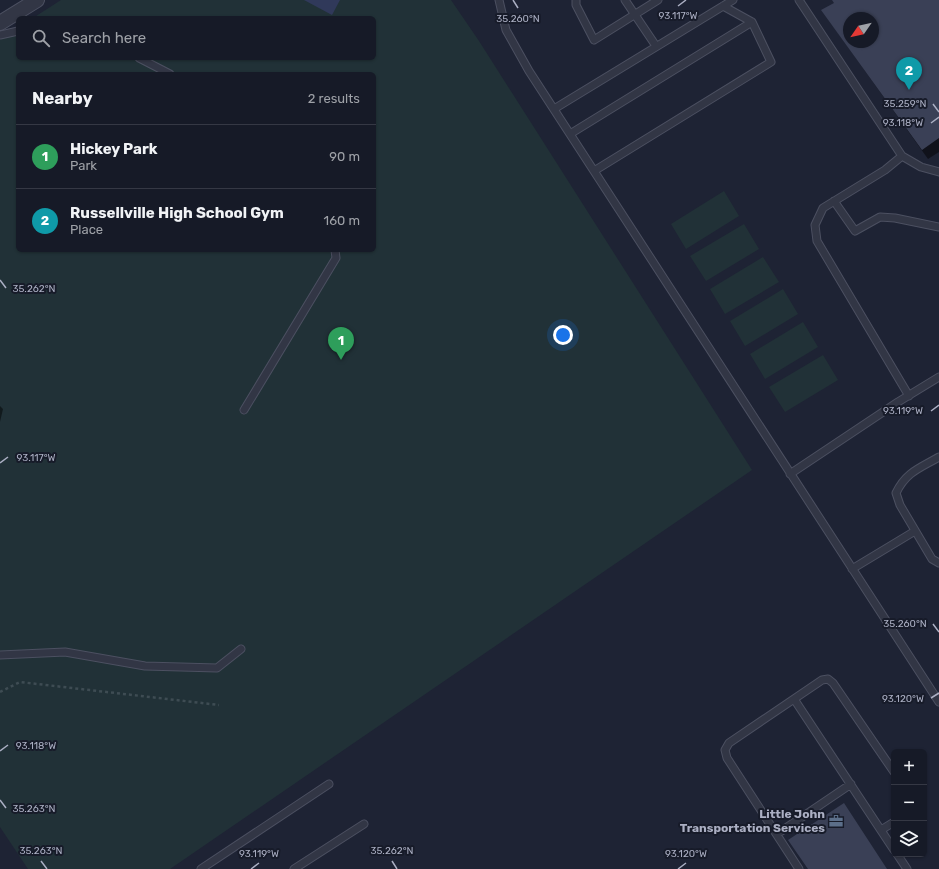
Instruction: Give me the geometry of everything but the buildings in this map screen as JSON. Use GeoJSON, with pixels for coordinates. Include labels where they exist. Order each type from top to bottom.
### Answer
{"type":"FeatureCollection","features":[{"type":"Feature","properties":{"kind":"street"},"geometry":{"type":"LineString","coordinates":[[0,23],[37,0]]}},
{"type":"Feature","properties":{"kind":"lane"},"geometry":{"type":"LineString","coordinates":[[499,0],[506,30],[554,109],[939,702]]}},
{"type":"Feature","properties":{"kind":"lane"},"geometry":{"type":"LineString","coordinates":[[576,0],[576,5],[594,40],[658,0]]}},
{"type":"Feature","properties":{"kind":"lane"},"geometry":{"type":"LineString","coordinates":[[625,0],[656,46]]}},
{"type":"Feature","properties":{"kind":"lane"},"geometry":{"type":"LineString","coordinates":[[554,109],[733,0]]}},
{"type":"Feature","properties":{"kind":"lane"},"geometry":{"type":"LineString","coordinates":[[799,0],[902,156],[921,167],[939,172]]}},
{"type":"Feature","properties":{"kind":"lane"},"geometry":{"type":"LineString","coordinates":[[594,171],[771,62],[752,22],[723,6]]}},
{"type":"Feature","properties":{"kind":"lane"},"geometry":{"type":"LineString","coordinates":[[570,134],[752,22]]}},
{"type":"Feature","properties":{"kind":"lane"},"geometry":{"type":"LineString","coordinates":[[0,35],[16,31]]}},
{"type":"Feature","properties":{"kind":"lane"},"geometry":{"type":"LineString","coordinates":[[143,60],[166,72]]}},
{"type":"Feature","properties":{"kind":"lane"},"geometry":{"type":"LineString","coordinates":[[902,156],[884,170],[823,208],[815,225],[817,241],[909,396]]}},
{"type":"Feature","properties":{"kind":"lane"},"geometry":{"type":"LineString","coordinates":[[834,201],[855,231],[880,218],[895,218],[939,227]]}},
{"type":"Feature","properties":{"kind":"lane"},"geometry":{"type":"LineString","coordinates":[[244,410],[336,258],[335,252]]}},
{"type":"Feature","properties":{"kind":"lane"},"geometry":{"type":"LineString","coordinates":[[790,474],[939,377]]}},
{"type":"Feature","properties":{"kind":"lane"},"geometry":{"type":"LineString","coordinates":[[939,457],[907,476],[902,481],[896,493],[900,505],[932,559],[939,563]]}},
{"type":"Feature","properties":{"kind":"lane"},"geometry":{"type":"LineString","coordinates":[[852,569],[915,531]]}},
{"type":"Feature","properties":{"kind":"lane"},"geometry":{"type":"LineString","coordinates":[[0,655],[64,652],[145,666],[217,668],[241,649]]}},
{"type":"Feature","properties":{"kind":"lane"},"geometry":{"type":"LineString","coordinates":[[799,869],[727,758],[725,750],[729,743],[822,680],[828,679],[833,683],[891,768]]}},
{"type":"Feature","properties":{"kind":"lane"},"geometry":{"type":"LineString","coordinates":[[794,699],[891,845]]}},
{"type":"Feature","properties":{"kind":"lane"},"geometry":{"type":"LineString","coordinates":[[201,869],[329,784]]}},
{"type":"Feature","properties":{"kind":"lane"},"geometry":{"type":"LineString","coordinates":[[777,834],[851,784]]}},
{"type":"Feature","properties":{"kind":"lane"},"geometry":{"type":"LineString","coordinates":[[294,869],[364,824]]}},
{"type":"Feature","properties":{"kind":"lane"},"geometry":{"type":"LineString","coordinates":[[881,830],[891,824]]}},
{"type":"Feature","properties":{"kind":"lane"},"geometry":{"type":"LineString","coordinates":[[899,857],[907,869]]}},
{"type":"Feature","properties":{"kind":"path"},"geometry":{"type":"LineString","coordinates":[[0,692],[20,682],[219,705]]}},
{"type":"Feature","properties":{"kind":"shaded area"},"geometry":{"type":"Polygon","coordinates":[[[61,0],[451,0],[479,41],[752,470],[170,869],[28,869],[0,827],[0,40],[16,29],[16,60],[376,60],[376,16],[36,16],[61,0]]]}},
{"type":"Feature","properties":{"kind":"shaded area"},"geometry":{"type":"Polygon","coordinates":[[[724,191],[739,216],[686,249],[671,224],[724,191]]]}},
{"type":"Feature","properties":{"kind":"shaded area"},"geometry":{"type":"Polygon","coordinates":[[[744,224],[759,249],[706,281],[690,256],[744,224]]]}},
{"type":"Feature","properties":{"kind":"shaded area"},"geometry":{"type":"Polygon","coordinates":[[[763,257],[779,282],[725,314],[710,289],[763,257]]]}},
{"type":"Feature","properties":{"kind":"shaded area"},"geometry":{"type":"Polygon","coordinates":[[[783,289],[798,314],[745,346],[730,321],[783,289]]]}},
{"type":"Feature","properties":{"kind":"shaded area"},"geometry":{"type":"Polygon","coordinates":[[[803,322],[818,347],[765,379],[750,354],[803,322]]]}},
{"type":"Feature","properties":{"kind":"shaded area"},"geometry":{"type":"Polygon","coordinates":[[[823,355],[838,380],[785,412],[769,387],[823,355]]]}},
{"type":"Feature","properties":{"kind":"water"},"geometry":{"type":"Polygon","coordinates":[[[304,0],[340,0],[332,15],[304,0]]]}},
{"type":"Feature","properties":{"kind":"place","name":"Russellville High School Gym"},"geometry":{"type":"Point","coordinates":[909,90]}},
{"type":"Feature","properties":{"kind":"place","name":"Hickey Park"},"geometry":{"type":"Point","coordinates":[341,360]}},
{"type":"Feature","properties":{"kind":"place","name":"Little John Transportation Services"},"geometry":{"type":"Point","coordinates":[836,821]}}]}
